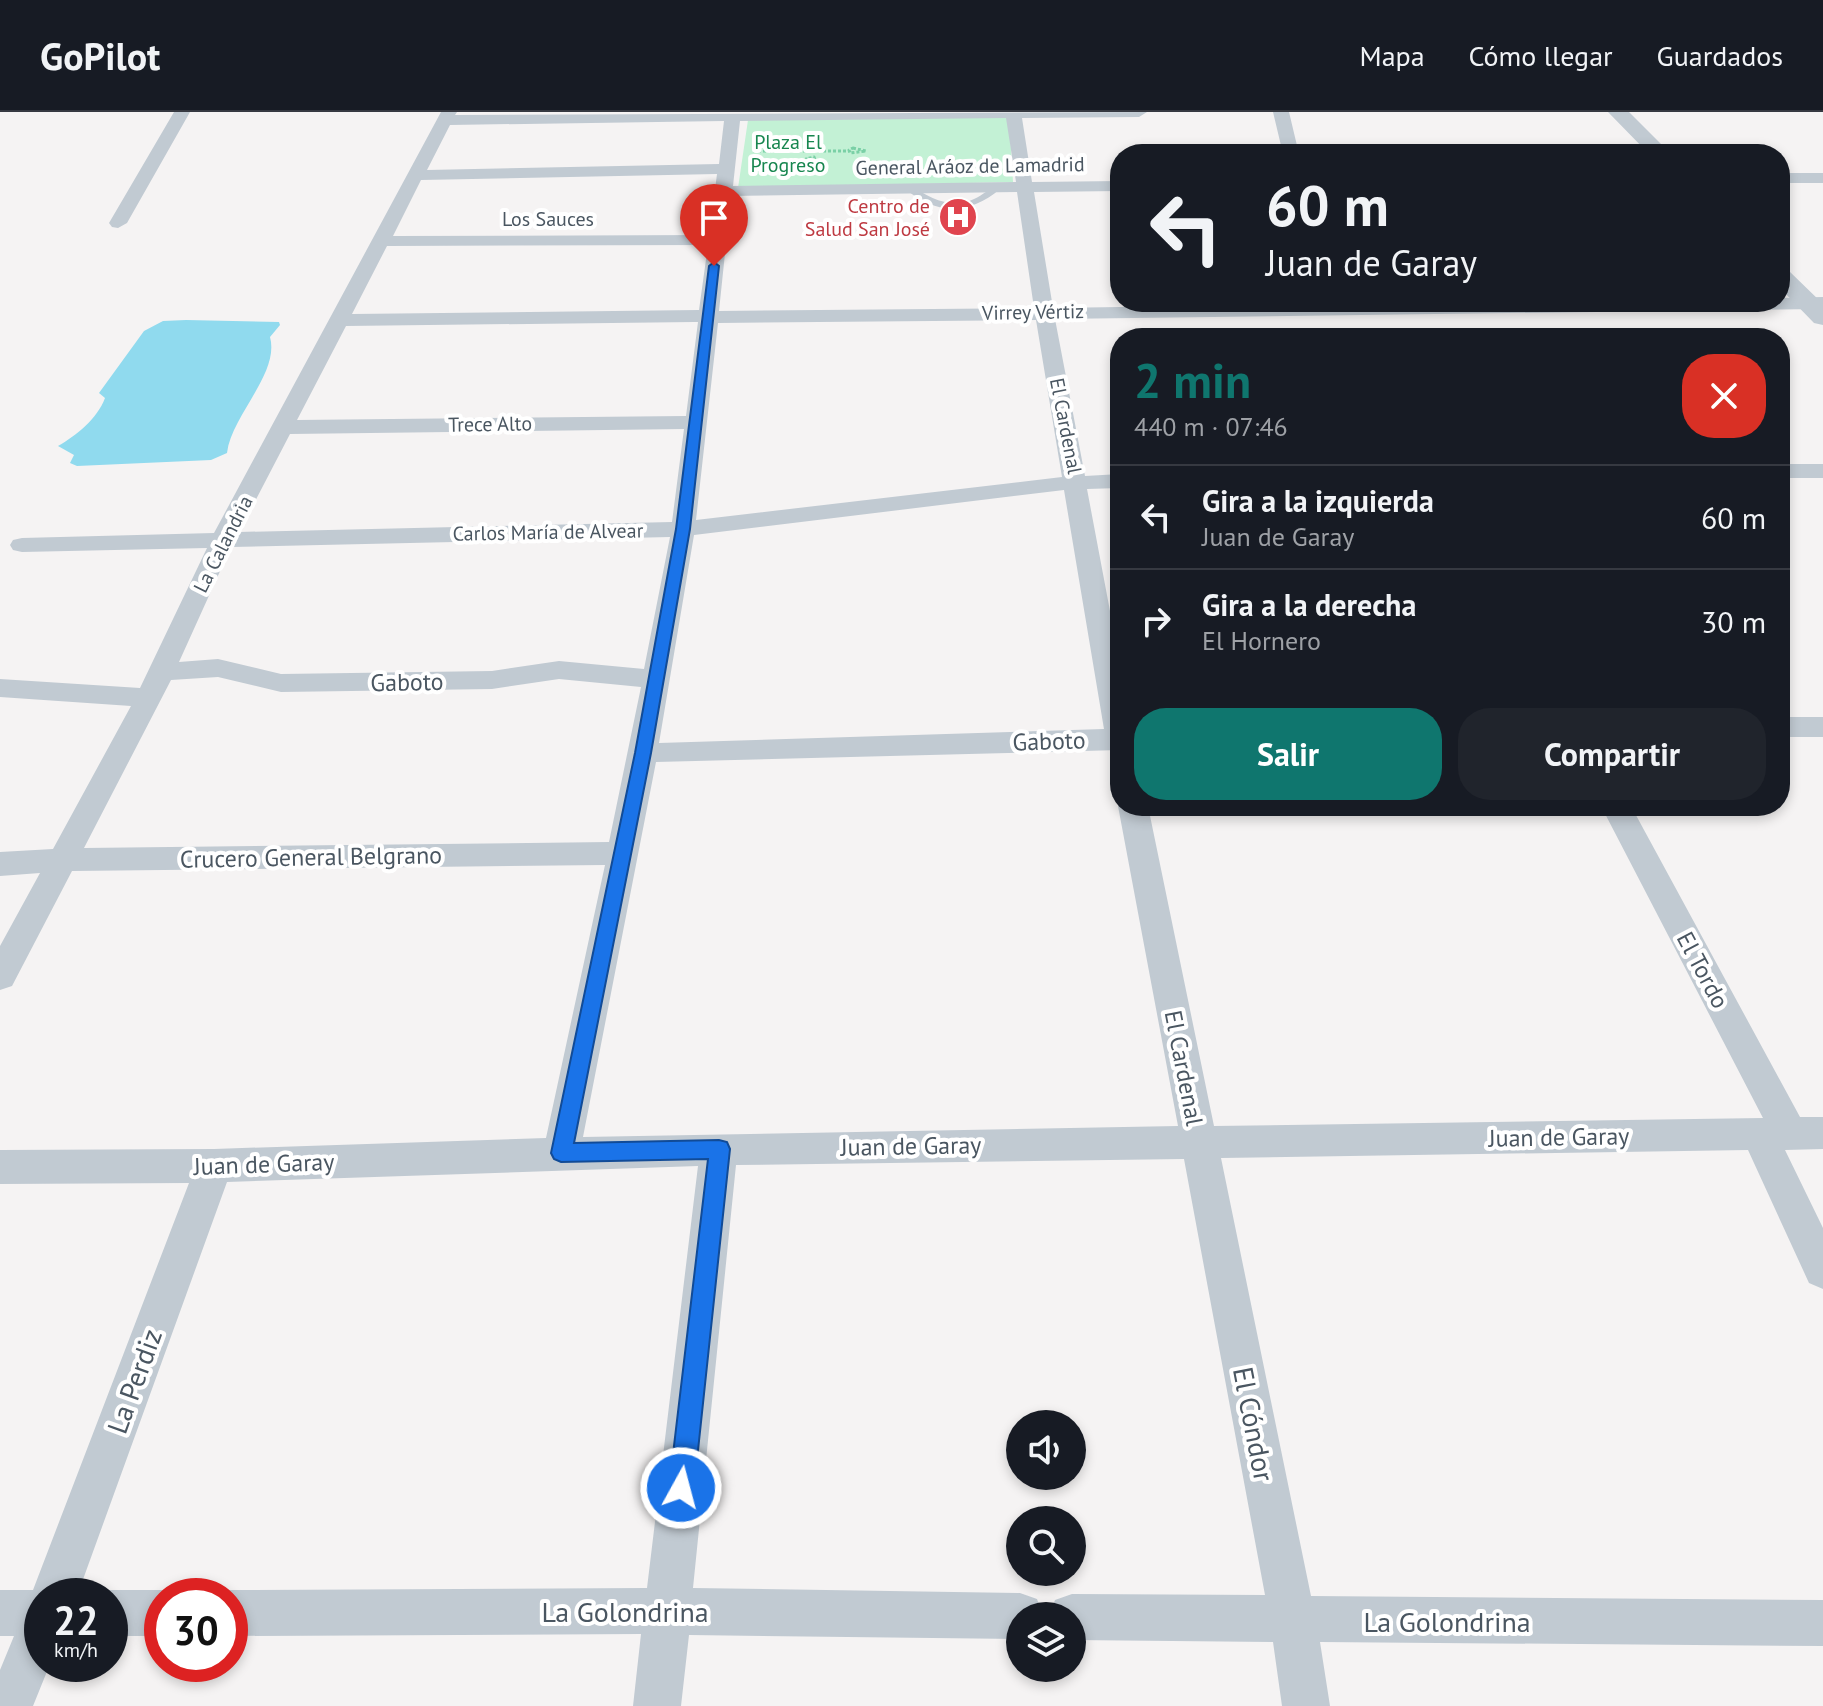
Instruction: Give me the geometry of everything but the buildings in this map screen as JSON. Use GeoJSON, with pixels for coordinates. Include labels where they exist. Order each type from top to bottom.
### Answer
{"type":"FeatureCollection","features":[{"type":"Feature","properties":{"kind":"street"},"geometry":{"type":"LineString","coordinates":[[118,223],[182,112]]}},
{"type":"Feature","properties":{"kind":"street"},"geometry":{"type":"LineString","coordinates":[[446,116],[1139,112]]}},
{"type":"Feature","properties":{"kind":"street"},"geometry":{"type":"LineString","coordinates":[[1281,112],[1289,144]]}},
{"type":"Feature","properties":{"kind":"street"},"geometry":{"type":"LineString","coordinates":[[1618,112],[1651,144]]}},
{"type":"Feature","properties":{"kind":"street","name":"El Cardenal"},"geometry":{"type":"LineString","coordinates":[[1013,113],[1044,311],[1110,679]]}},
{"type":"Feature","properties":{"kind":"street"},"geometry":{"type":"LineString","coordinates":[[561,1153],[643,753],[683,529],[733,114]]}},
{"type":"Feature","properties":{"kind":"street","name":"La Calandria"},"geometry":{"type":"LineString","coordinates":[[0,977],[149,698],[222,541],[285,427],[446,116]]}},
{"type":"Feature","properties":{"kind":"street"},"geometry":{"type":"LineString","coordinates":[[413,175],[727,160]]}},
{"type":"Feature","properties":{"kind":"street"},"geometry":{"type":"LineString","coordinates":[[1790,178],[1823,178]]}},
{"type":"Feature","properties":{"kind":"street","name":"General Aráoz de Lamadrid"},"geometry":{"type":"LineString","coordinates":[[724,191],[1110,186]]}},
{"type":"Feature","properties":{"kind":"street","name":"Los Sauces"},"geometry":{"type":"LineString","coordinates":[[379,241],[716,240]]}},
{"type":"Feature","properties":{"kind":"street"},"geometry":{"type":"LineString","coordinates":[[1790,284],[1818,308]]}},
{"type":"Feature","properties":{"kind":"street","name":"Virrey Vértiz"},"geometry":{"type":"LineString","coordinates":[[1790,308],[1818,308]]}},
{"type":"Feature","properties":{"kind":"street","name":"Virrey Vértiz"},"geometry":{"type":"LineString","coordinates":[[340,320],[1110,310]]}},
{"type":"Feature","properties":{"kind":"street"},"geometry":{"type":"LineString","coordinates":[[1363,312],[1371,328]]}},
{"type":"Feature","properties":{"kind":"street","name":"Trece Alto"},"geometry":{"type":"LineString","coordinates":[[285,427],[696,422]]}},
{"type":"Feature","properties":{"kind":"street"},"geometry":{"type":"LineString","coordinates":[[1790,471],[1823,471]]}},
{"type":"Feature","properties":{"kind":"street","name":"Carlos María de Alvear"},"geometry":{"type":"LineString","coordinates":[[22,545],[683,529],[1077,482],[1110,481]]}},
{"type":"Feature","properties":{"kind":"street","name":"Gaboto"},"geometry":{"type":"LineString","coordinates":[[161,672],[218,668],[281,683],[492,680],[559,670],[654,679]]}},
{"type":"Feature","properties":{"kind":"street"},"geometry":{"type":"LineString","coordinates":[[0,688],[149,698]]}},
{"type":"Feature","properties":{"kind":"street"},"geometry":{"type":"LineString","coordinates":[[1790,727],[1823,727]]}},
{"type":"Feature","properties":{"kind":"street","name":"Gaboto"},"geometry":{"type":"LineString","coordinates":[[643,753],[1110,739]]}},
{"type":"Feature","properties":{"kind":"street","name":"El Cardenal"},"geometry":{"type":"LineString","coordinates":[[1135,816],[1199,1142]]}},
{"type":"Feature","properties":{"kind":"street","name":"El Tordo"},"geometry":{"type":"LineString","coordinates":[[1621,816],[1790,1134],[1823,1270]]}},
{"type":"Feature","properties":{"kind":"street","name":"Crucero General Belgrano"},"geometry":{"type":"LineString","coordinates":[[0,864],[63,860],[623,853]]}},
{"type":"Feature","properties":{"kind":"street","name":"Juan de Garay"},"geometry":{"type":"LineString","coordinates":[[0,1167],[214,1166],[719,1149],[1790,1134]]}},
{"type":"Feature","properties":{"kind":"street","name":"El Cóndor"},"geometry":{"type":"LineString","coordinates":[[1199,1142],[1293,1620],[1306,1706]]}},
{"type":"Feature","properties":{"kind":"street"},"geometry":{"type":"LineString","coordinates":[[657,1706],[719,1149]]}},
{"type":"Feature","properties":{"kind":"street","name":"La Perdiz"},"geometry":{"type":"LineString","coordinates":[[61,1578],[214,1166]]}},
{"type":"Feature","properties":{"kind":"street","name":"La Golondrina"},"geometry":{"type":"LineString","coordinates":[[248,1613],[668,1611],[1006,1616]]}},
{"type":"Feature","properties":{"kind":"street"},"geometry":{"type":"LineString","coordinates":[[0,1613],[24,1613]]}},
{"type":"Feature","properties":{"kind":"street","name":"La Golondrina"},"geometry":{"type":"LineString","coordinates":[[1086,1617],[1823,1623]]}},
{"type":"Feature","properties":{"kind":"street"},"geometry":{"type":"LineString","coordinates":[[9,1706],[24,1670]]}},
{"type":"Feature","properties":{"kind":"path"},"geometry":{"type":"LineString","coordinates":[[727,160],[811,151],[849,151]]}},
{"type":"Feature","properties":{"kind":"path"},"geometry":{"type":"LineString","coordinates":[[811,151],[811,157]]}},
{"type":"Feature","properties":{"kind":"green space","name":"Plaza El Progreso"},"geometry":{"type":"Polygon","coordinates":[[[1009,116],[1013,182],[738,188],[748,120],[1009,116]]]}},
{"type":"Feature","properties":{"kind":"water"},"geometry":{"type":"Polygon","coordinates":[[[163,321],[279,322],[280,325],[270,337],[268,365],[230,439],[227,453],[211,460],[77,466],[70,463],[74,455],[58,446],[92,420],[105,398],[99,393],[144,331],[163,321]]]}},
{"type":"Feature","properties":{"kind":"place","name":"Centro de Salud San José"},"geometry":{"type":"Point","coordinates":[958,217]}},
{"type":"Feature","properties":{"kind":"route"},"geometry":{"type":"LineString","coordinates":[[681,1488],[719,1149],[561,1153],[643,753],[683,529],[714,266]]}}]}
